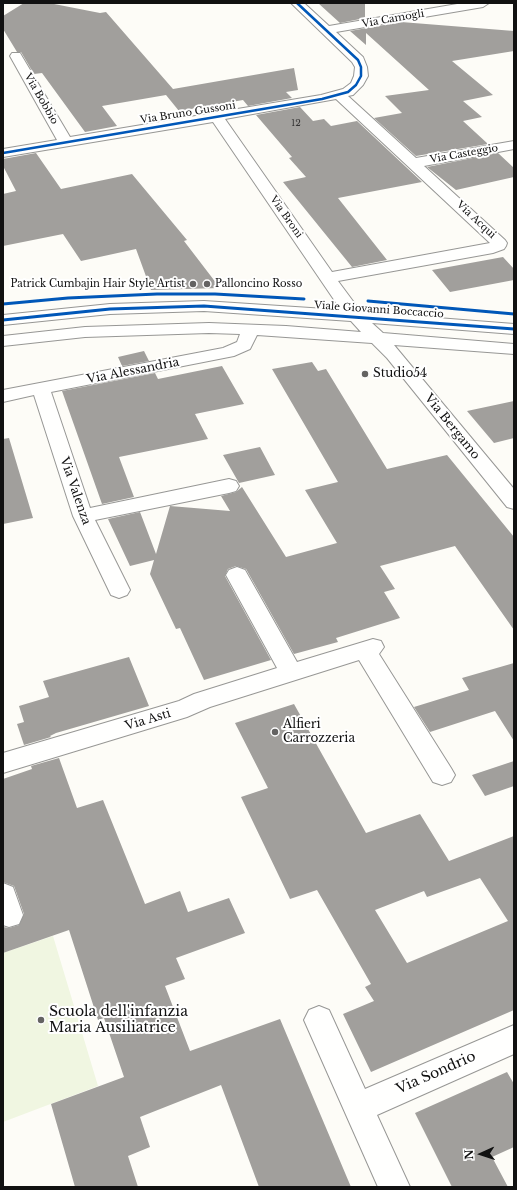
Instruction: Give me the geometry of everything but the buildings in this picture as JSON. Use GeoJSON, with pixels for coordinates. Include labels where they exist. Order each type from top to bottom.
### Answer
{"type":"FeatureCollection","features":[{"type":"Feature","properties":{"kind":"street"},"geometry":{"type":"LineString","coordinates":[[297,3],[328,30]]}},
{"type":"Feature","properties":{"kind":"street","name":"Via Camogli"},"geometry":{"type":"LineString","coordinates":[[328,30],[445,6],[483,3]]}},
{"type":"Feature","properties":{"kind":"street","name":"Via Bruno Gussoni"},"geometry":{"type":"LineString","coordinates":[[3,153],[339,95],[348,92],[360,78],[361,70],[355,56],[328,30]]}},
{"type":"Feature","properties":{"kind":"street","name":"Via Bobbio"},"geometry":{"type":"LineString","coordinates":[[16,56],[66,142]]}},
{"type":"Feature","properties":{"kind":"street","name":"Via Acqui"},"geometry":{"type":"LineString","coordinates":[[328,278],[498,246],[498,240],[339,95]]}},
{"type":"Feature","properties":{"kind":"street","name":"Via Broni"},"geometry":{"type":"LineString","coordinates":[[216,116],[356,317]]}},
{"type":"Feature","properties":{"kind":"street","name":"Via Casteggio"},"geometry":{"type":"LineString","coordinates":[[414,163],[514,145]]}},
{"type":"Feature","properties":{"kind":"street","name":"Viale Giovanni Boccaccio"},"geometry":{"type":"LineString","coordinates":[[3,320],[76,311],[166,306],[249,308],[514,328]]}},
{"type":"Feature","properties":{"kind":"street","name":"Via Bergamo"},"geometry":{"type":"LineString","coordinates":[[356,317],[378,339],[514,502]]}},
{"type":"Feature","properties":{"kind":"street"},"geometry":{"type":"LineString","coordinates":[[3,341],[68,333],[123,329],[251,329],[514,349]]}},
{"type":"Feature","properties":{"kind":"street","name":"Via Alessandria"},"geometry":{"type":"LineString","coordinates":[[3,396],[228,352],[244,345],[251,329]]}},
{"type":"Feature","properties":{"kind":"street","name":"Via Valenza"},"geometry":{"type":"LineString","coordinates":[[41,389],[83,516],[119,590]]}},
{"type":"Feature","properties":{"kind":"street"},"geometry":{"type":"LineString","coordinates":[[83,516],[229,486]]}},
{"type":"Feature","properties":{"kind":"street"},"geometry":{"type":"LineString","coordinates":[[237,575],[291,672]]}},
{"type":"Feature","properties":{"kind":"street","name":"Via Asti"},"geometry":{"type":"LineString","coordinates":[[3,763],[187,708],[202,700],[369,648],[442,775]]}},
{"type":"Feature","properties":{"kind":"street"},"geometry":{"type":"LineString","coordinates":[[319,1020],[394,1187]]}},
{"type":"Feature","properties":{"kind":"street","name":"Via Sondrio"},"geometry":{"type":"LineString","coordinates":[[359,1107],[514,1039]]}},
{"type":"Feature","properties":{"kind":"green space","name":"Scuola dell'infanzia Maria Ausiliatrice"},"geometry":{"type":"Polygon","coordinates":[[[53,936],[98,1086],[3,1122],[3,953],[53,936]]]}},
{"type":"Feature","properties":{"kind":"cycle path"},"geometry":{"type":"LineString","coordinates":[[3,153],[322,99],[348,92],[356,85],[361,76],[361,67],[358,60],[297,3]]}},
{"type":"Feature","properties":{"kind":"cycle path"},"geometry":{"type":"LineString","coordinates":[[3,304],[68,298],[157,294],[215,294],[304,299]]}},
{"type":"Feature","properties":{"kind":"cycle path"},"geometry":{"type":"LineString","coordinates":[[368,301],[514,314]]}},
{"type":"Feature","properties":{"kind":"cycle path"},"geometry":{"type":"LineString","coordinates":[[3,320],[110,309],[204,306],[249,308],[514,329]]}},
{"type":"Feature","properties":{"kind":"place","name":"Patrick Cumbajin Hair Style Artist"},"geometry":{"type":"Point","coordinates":[193,284]}},
{"type":"Feature","properties":{"kind":"place","name":"Palloncino Rosso"},"geometry":{"type":"Point","coordinates":[207,284]}},
{"type":"Feature","properties":{"kind":"place","name":"Studio54"},"geometry":{"type":"Point","coordinates":[365,374]}},
{"type":"Feature","properties":{"kind":"place","name":"Alfieri Carrozzeria"},"geometry":{"type":"Point","coordinates":[275,732]}},
{"type":"Feature","properties":{"kind":"place","name":"Scuola dell'infanzia Maria Ausiliatrice"},"geometry":{"type":"Point","coordinates":[41,1020]}}]}
